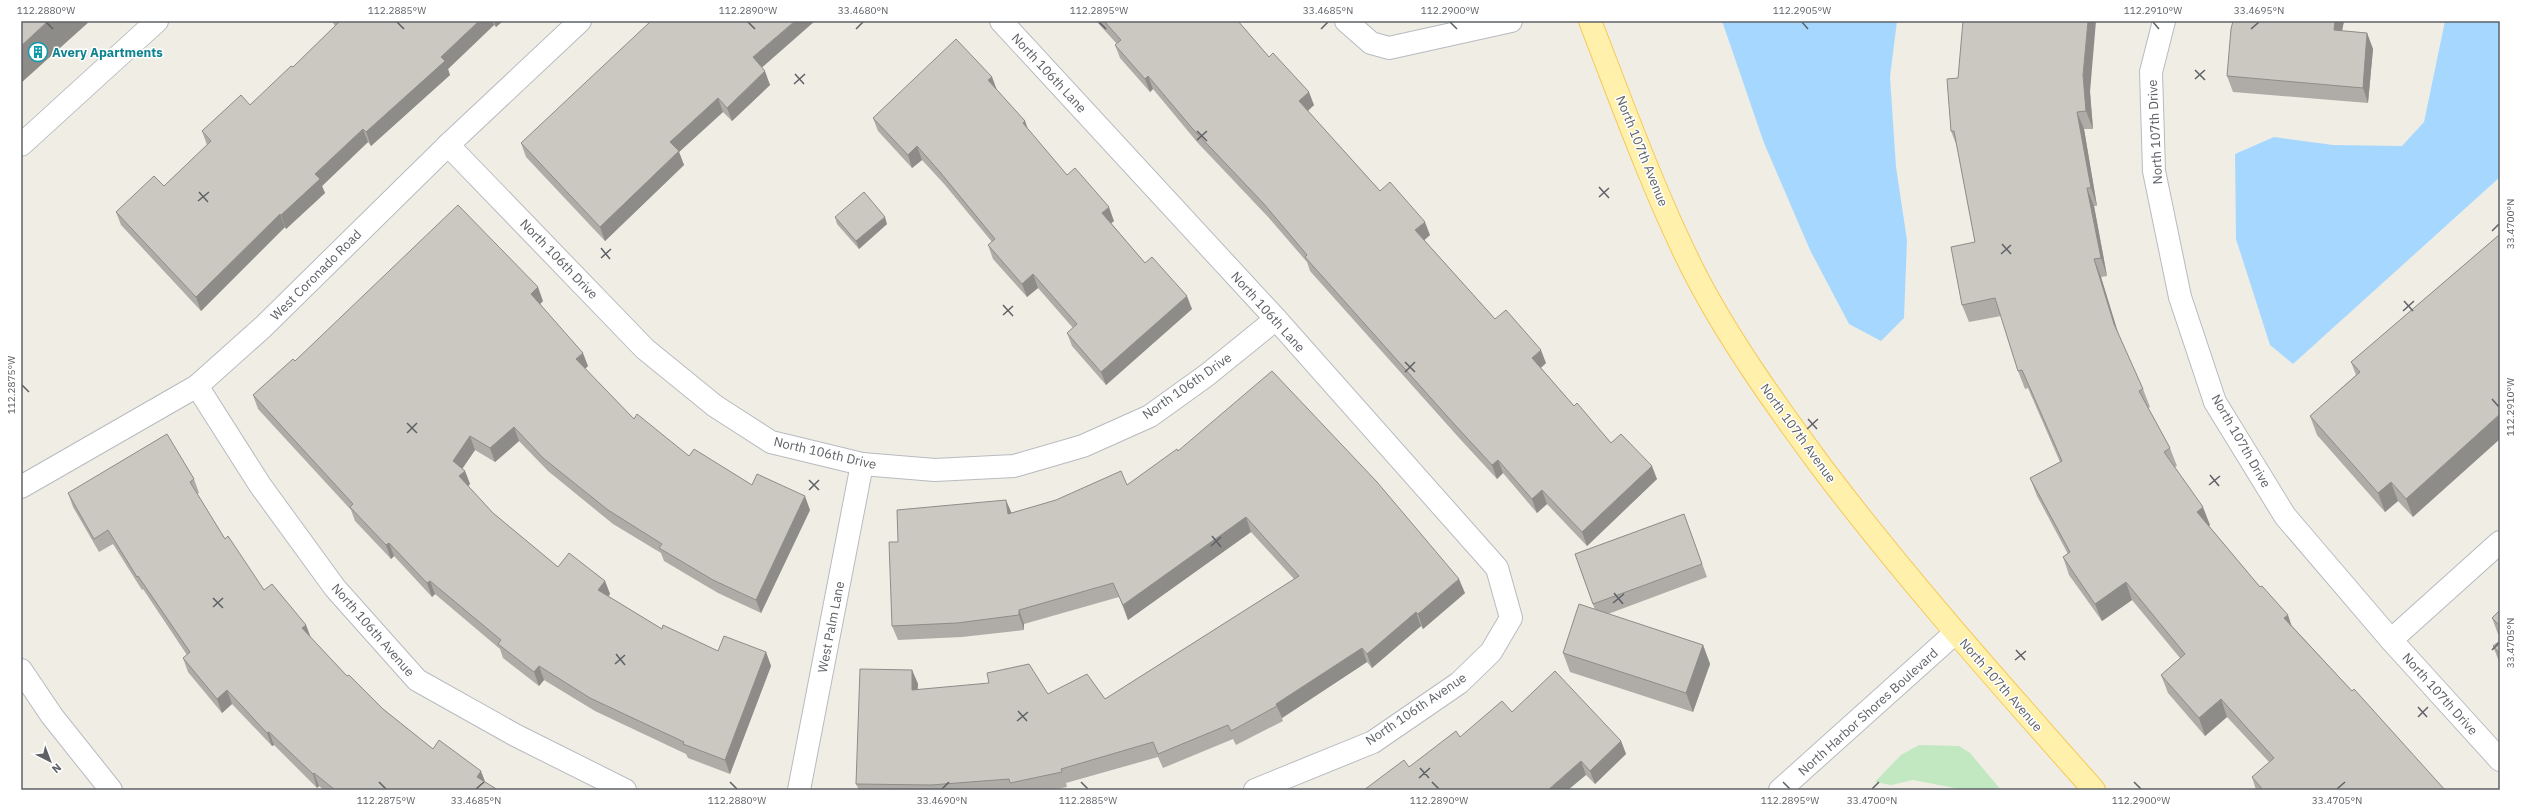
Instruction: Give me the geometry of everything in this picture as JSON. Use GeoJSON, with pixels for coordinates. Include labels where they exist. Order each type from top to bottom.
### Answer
{"type":"FeatureCollection","features":[{"type":"Feature","properties":{"kind":"main road","name":"North 107th Avenue"},"geometry":{"type":"LineString","coordinates":[[1590,21],[1647,168],[1692,268],[1741,351],[1787,422],[1859,516],[1955,634],[2094,790]]}},
{"type":"Feature","properties":{"kind":"street"},"geometry":{"type":"LineString","coordinates":[[21,145],[157,21]]}},
{"type":"Feature","properties":{"kind":"street","name":"West Coronado Road"},"geometry":{"type":"LineString","coordinates":[[21,487],[197,386],[264,327],[448,145],[580,21]]}},
{"type":"Feature","properties":{"kind":"street","name":"North 106th Lane"},"geometry":{"type":"LineString","coordinates":[[1001,21],[1276,319],[1496,568],[1512,618]]}},
{"type":"Feature","properties":{"kind":"street"},"geometry":{"type":"LineString","coordinates":[[1346,21],[1371,43],[1389,48],[1511,21]]}},
{"type":"Feature","properties":{"kind":"street","name":"North 107th Drive"},"geometry":{"type":"LineString","coordinates":[[2164,21],[2151,72],[2154,171],[2180,297],[2215,402],[2285,516],[2391,640],[2500,760]]}},
{"type":"Feature","properties":{"kind":"street","name":"North 106th Drive"},"geometry":{"type":"LineString","coordinates":[[448,145],[645,349],[715,406],[770,442],[862,464],[935,470],[1014,466],[1083,446],[1150,416],[1207,375],[1276,319]]}},
{"type":"Feature","properties":{"kind":"street","name":"North 106th Avenue"},"geometry":{"type":"LineString","coordinates":[[197,386],[260,485],[335,588],[417,680],[515,735],[625,790]]}},
{"type":"Feature","properties":{"kind":"street","name":"West Palm Lane"},"geometry":{"type":"LineString","coordinates":[[799,790],[862,464]]}},
{"type":"Feature","properties":{"kind":"street"},"geometry":{"type":"LineString","coordinates":[[2391,640],[2500,542]]}},
{"type":"Feature","properties":{"kind":"street","name":"North 106th Avenue"},"geometry":{"type":"LineString","coordinates":[[1255,790],[1373,742],[1459,683],[1491,652],[1512,618]]}},
{"type":"Feature","properties":{"kind":"street","name":"North Harbor Shores Boulevard"},"geometry":{"type":"LineString","coordinates":[[1780,790],[1955,634]]}},
{"type":"Feature","properties":{"kind":"street"},"geometry":{"type":"LineString","coordinates":[[21,670],[56,722],[111,790]]}},
{"type":"Feature","properties":{"kind":"green space"},"geometry":{"type":"Polygon","coordinates":[[[1919,745],[1959,746],[1970,753],[2001,790],[1965,790],[1913,780],[1891,785],[1875,782],[1901,755],[1919,745]]]}},
{"type":"Feature","properties":{"kind":"water"},"geometry":{"type":"Polygon","coordinates":[[[1722,21],[1897,21],[1890,77],[1896,167],[1907,240],[1904,318],[1881,341],[1849,324],[1810,250],[1764,143],[1722,21]]]}},
{"type":"Feature","properties":{"kind":"water"},"geometry":{"type":"Polygon","coordinates":[[[2445,21],[2500,21],[2500,177],[2293,364],[2270,345],[2236,239],[2235,154],[2274,137],[2333,145],[2402,146],[2424,122],[2445,21]]]}},
{"type":"Feature","properties":{"kind":"building"},"geometry":{"type":"Polygon","coordinates":[[[21,21],[48,21],[21,46],[21,21]]]}},
{"type":"Feature","properties":{"kind":"building"},"geometry":{"type":"Polygon","coordinates":[[[337,21],[479,21],[441,57],[445,61],[366,132],[363,129],[315,174],[320,179],[281,215],[280,214],[196,297],[116,212],[154,176],[164,186],[211,141],[202,131],[241,95],[250,105],[291,66],[293,67],[339,22],[337,21]]]}},
{"type":"Feature","properties":{"kind":"building"},"geometry":{"type":"Polygon","coordinates":[[[651,21],[795,21],[753,57],[765,71],[727,108],[718,98],[670,142],[679,151],[600,227],[521,143],[651,21]]]}},
{"type":"Feature","properties":{"kind":"building"},"geometry":{"type":"Polygon","coordinates":[[[1104,21],[1238,21],[1269,57],[1273,53],[1309,92],[1299,101],[1380,191],[1390,182],[1425,222],[1415,230],[1495,319],[1506,310],[1541,350],[1532,358],[1574,406],[1577,403],[1611,443],[1621,434],[1652,466],[1582,532],[1542,490],[1532,499],[1498,460],[1492,465],[1455,425],[1305,257],[1307,255],[1264,204],[1192,128],[1148,76],[1145,79],[1115,45],[1121,40],[1104,21]]]}},
{"type":"Feature","properties":{"kind":"building"},"geometry":{"type":"Polygon","coordinates":[[[1963,21],[2088,21],[2083,75],[2086,111],[2077,112],[2091,188],[2087,188],[2101,258],[2094,259],[2114,324],[2143,389],[2139,391],[2170,448],[2164,452],[2203,507],[2197,512],[2260,587],[2262,586],[2288,615],[2284,618],[2352,691],[2354,689],[2445,790],[2263,790],[2252,777],[2274,758],[2221,699],[2199,718],[2161,675],[2185,654],[2126,582],[2095,604],[2063,557],[2070,552],[2030,478],[2062,461],[2022,370],[2018,371],[1995,298],[1962,305],[1951,247],[1975,242],[1954,131],[1951,131],[1947,79],[1958,78],[1963,21]]]}},
{"type":"Feature","properties":{"kind":"building"},"geometry":{"type":"Polygon","coordinates":[[[2233,21],[2335,21],[2334,30],[2367,33],[2363,88],[2227,76],[2233,21]]]}},
{"type":"Feature","properties":{"kind":"building"},"geometry":{"type":"Polygon","coordinates":[[[956,39],[992,77],[988,80],[1025,121],[1023,123],[1067,175],[1075,168],[1109,207],[1102,213],[1145,263],[1152,257],[1187,296],[1101,372],[1067,333],[1077,324],[1033,274],[1022,284],[988,245],[995,239],[917,146],[908,155],[873,118],[956,39]]]}},
{"type":"Feature","properties":{"kind":"building"},"geometry":{"type":"Polygon","coordinates":[[[864,192],[885,217],[856,241],[835,217],[864,192]]]}},
{"type":"Feature","properties":{"kind":"building"},"geometry":{"type":"Polygon","coordinates":[[[458,205],[538,287],[531,294],[583,353],[576,359],[634,419],[637,414],[689,456],[694,449],[752,485],[757,474],[805,496],[756,600],[713,580],[659,548],[662,544],[608,510],[543,458],[514,427],[490,448],[470,436],[453,461],[465,471],[459,476],[493,513],[558,567],[569,553],[605,581],[598,590],[662,629],[663,625],[718,651],[724,636],[766,652],[725,760],[683,744],[684,742],[590,698],[539,666],[534,672],[498,644],[501,640],[430,581],[427,583],[389,543],[386,545],[350,507],[353,504],[253,395],[293,359],[295,361],[458,205]]]}},
{"type":"Feature","properties":{"kind":"building"},"geometry":{"type":"Polygon","coordinates":[[[2499,235],[2500,414],[2406,499],[2391,482],[2378,493],[2310,416],[2360,372],[2351,362],[2499,235]]]}},
{"type":"Feature","properties":{"kind":"building"},"geometry":{"type":"Polygon","coordinates":[[[1272,371],[1377,482],[1459,579],[1418,614],[1416,612],[1367,654],[1362,648],[1276,704],[1277,706],[1231,731],[1228,725],[1158,754],[1153,742],[1061,769],[1062,772],[1010,783],[1009,779],[931,785],[856,784],[860,669],[912,670],[912,690],[989,683],[987,673],[1029,664],[1048,694],[1087,674],[1105,699],[1299,576],[1246,517],[1123,605],[1113,583],[1019,610],[1019,615],[957,623],[892,626],[889,542],[898,542],[897,510],[1006,500],[1008,514],[1056,500],[1121,471],[1127,485],[1177,449],[1178,451],[1272,371]]]}},
{"type":"Feature","properties":{"kind":"building"},"geometry":{"type":"Polygon","coordinates":[[[167,434],[194,479],[190,482],[225,539],[228,536],[264,590],[272,584],[306,625],[302,628],[347,676],[349,675],[383,709],[433,749],[439,740],[481,771],[477,777],[498,790],[335,790],[314,773],[313,774],[269,732],[267,733],[227,690],[217,699],[183,658],[190,652],[138,576],[137,577],[108,530],[94,539],[68,493],[167,434]]]}},
{"type":"Feature","properties":{"kind":"building"},"geometry":{"type":"Polygon","coordinates":[[[1684,514],[1702,564],[1593,604],[1575,554],[1684,514]]]}},
{"type":"Feature","properties":{"kind":"building"},"geometry":{"type":"Polygon","coordinates":[[[1579,604],[1703,645],[1686,693],[1563,653],[1579,604]]]}},
{"type":"Feature","properties":{"kind":"building"},"geometry":{"type":"Polygon","coordinates":[[[2500,610],[2500,626],[2492,618],[2500,610]]]}},
{"type":"Feature","properties":{"kind":"building"},"geometry":{"type":"Polygon","coordinates":[[[2500,641],[2500,654],[2493,646],[2500,641]]]}},
{"type":"Feature","properties":{"kind":"building"},"geometry":{"type":"Polygon","coordinates":[[[1555,671],[1621,741],[1590,771],[1581,761],[1548,790],[1364,790],[1404,760],[1409,767],[1456,731],[1460,737],[1502,701],[1512,712],[1555,671]]]}},
{"type":"Feature","properties":{"kind":"place","name":"Avery Apartments"},"geometry":{"type":"Point","coordinates":[38,52]}}]}
